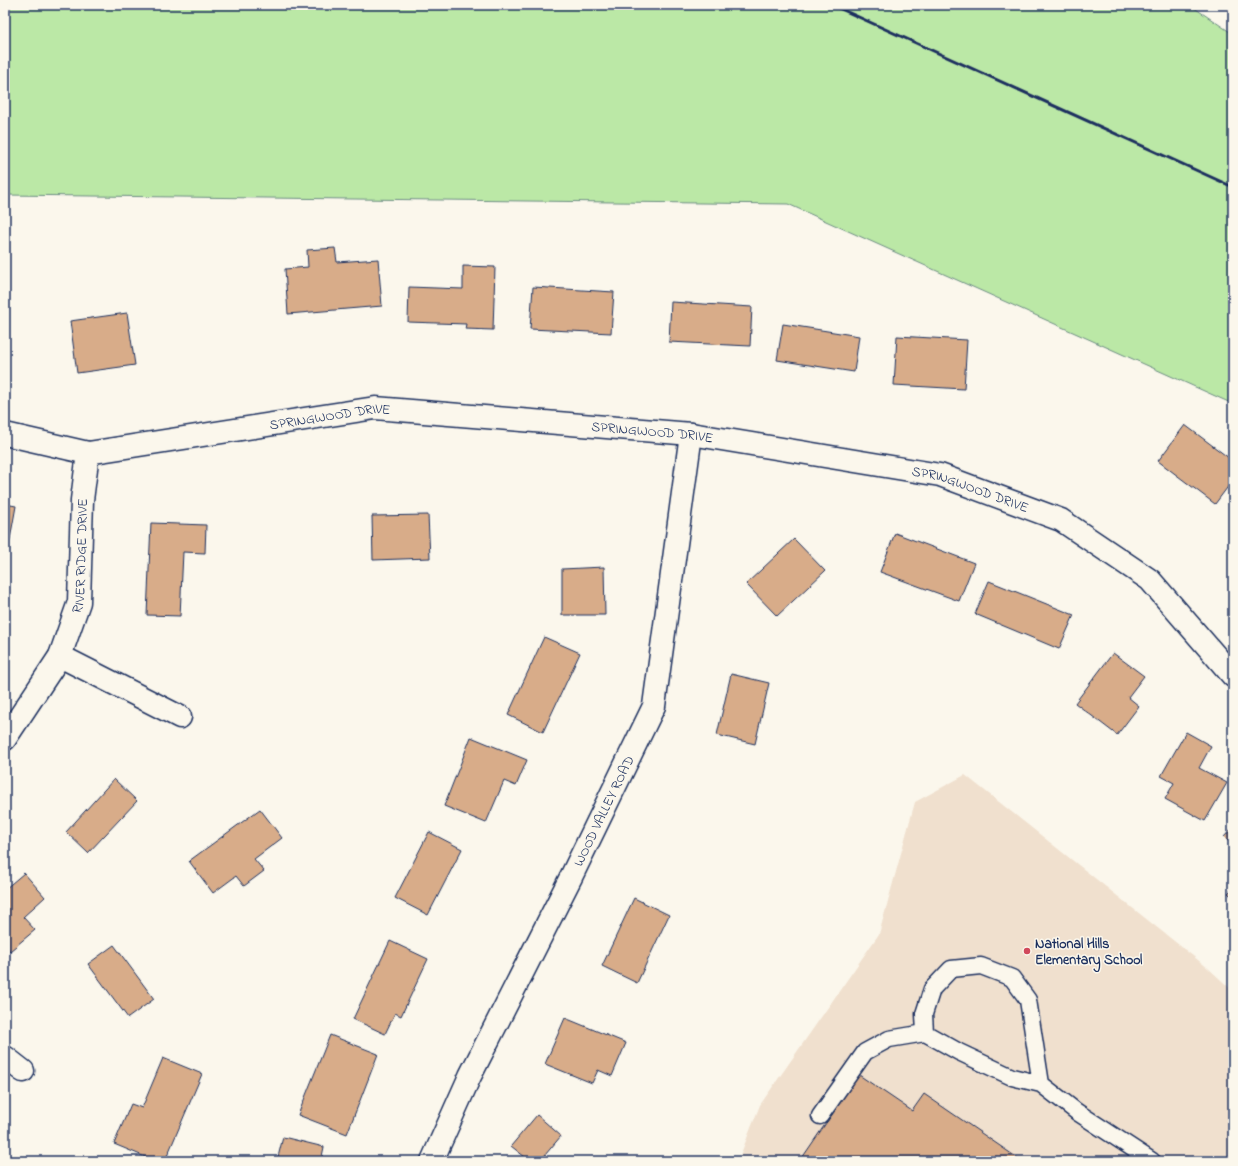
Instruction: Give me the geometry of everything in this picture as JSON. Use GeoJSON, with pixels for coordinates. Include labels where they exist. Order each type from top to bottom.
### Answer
{"type":"FeatureCollection","features":[{"type":"Feature","properties":{"kind":"street","name":"SPRINGWOOD DRIVE"},"geometry":{"type":"LineString","coordinates":[[5,434],[88,453],[375,408],[691,434],[940,475],[1061,520],[1150,580],[1233,676]]}},
{"type":"Feature","properties":{"kind":"street","name":"WOOD VALLEY ROAD"},"geometry":{"type":"LineString","coordinates":[[432,1161],[470,1076],[571,877],[654,706],[691,434]]}},
{"type":"Feature","properties":{"kind":"street","name":"RIVER RIDGE DRIVE"},"geometry":{"type":"LineString","coordinates":[[5,739],[60,656],[79,602],[82,500],[88,453]]}},
{"type":"Feature","properties":{"kind":"street"},"geometry":{"type":"LineString","coordinates":[[60,656],[180,717]]}},
{"type":"Feature","properties":{"kind":"street"},"geometry":{"type":"LineString","coordinates":[[5,1057],[23,1071]]}},
{"type":"Feature","properties":{"kind":"lane"},"geometry":{"type":"LineString","coordinates":[[925,1033],[924,1014],[932,989],[951,969],[981,966],[1012,978],[1028,1000],[1041,1084]]}},
{"type":"Feature","properties":{"kind":"lane"},"geometry":{"type":"LineString","coordinates":[[820,1116],[865,1052],[889,1039],[925,1033],[959,1052],[1012,1077],[1041,1084],[1077,1112],[1152,1161]]}},
{"type":"Feature","properties":{"kind":"shaded area","name":"National Hills Elementary School"},"geometry":{"type":"Polygon","coordinates":[[[965,775],[1208,968],[1233,991],[1233,1161],[738,1161],[760,1105],[879,934],[915,802],[965,775]]]}},
{"type":"Feature","properties":{"kind":"green space"},"geometry":{"type":"Polygon","coordinates":[[[5,5],[1190,5],[1233,34],[1233,404],[788,204],[5,195],[5,5]]]}},
{"type":"Feature","properties":{"kind":"building"},"geometry":{"type":"Polygon","coordinates":[[[335,248],[337,262],[378,259],[382,306],[288,314],[285,269],[308,267],[307,250],[335,248]]]}},
{"type":"Feature","properties":{"kind":"building"},"geometry":{"type":"Polygon","coordinates":[[[463,266],[495,267],[493,330],[465,329],[466,324],[408,322],[409,287],[463,289],[463,266]]]}},
{"type":"Feature","properties":{"kind":"building"},"geometry":{"type":"Polygon","coordinates":[[[533,287],[614,292],[611,333],[530,329],[533,287]]]}},
{"type":"Feature","properties":{"kind":"building"},"geometry":{"type":"Polygon","coordinates":[[[671,302],[752,307],[750,346],[669,342],[671,302]]]}},
{"type":"Feature","properties":{"kind":"building"},"geometry":{"type":"Polygon","coordinates":[[[127,313],[135,365],[77,373],[70,321],[127,313]]]}},
{"type":"Feature","properties":{"kind":"building"},"geometry":{"type":"Polygon","coordinates":[[[783,324],[859,336],[854,372],[777,360],[783,324]]]}},
{"type":"Feature","properties":{"kind":"building"},"geometry":{"type":"Polygon","coordinates":[[[897,336],[967,340],[964,389],[894,385],[897,336]]]}},
{"type":"Feature","properties":{"kind":"building"},"geometry":{"type":"Polygon","coordinates":[[[1185,425],[1233,461],[1233,480],[1215,504],[1158,461],[1185,425]]]}},
{"type":"Feature","properties":{"kind":"building"},"geometry":{"type":"Polygon","coordinates":[[[5,504],[16,506],[7,556],[5,555],[5,504]]]}},
{"type":"Feature","properties":{"kind":"building"},"geometry":{"type":"Polygon","coordinates":[[[428,515],[430,558],[373,560],[372,516],[428,515]]]}},
{"type":"Feature","properties":{"kind":"building"},"geometry":{"type":"Polygon","coordinates":[[[151,523],[206,525],[205,553],[183,552],[180,616],[147,615],[151,523]]]}},
{"type":"Feature","properties":{"kind":"building"},"geometry":{"type":"Polygon","coordinates":[[[895,533],[974,563],[959,601],[880,572],[895,533]]]}},
{"type":"Feature","properties":{"kind":"building"},"geometry":{"type":"Polygon","coordinates":[[[794,539],[825,571],[777,616],[746,584],[794,539]]]}},
{"type":"Feature","properties":{"kind":"building"},"geometry":{"type":"Polygon","coordinates":[[[604,567],[605,615],[562,615],[562,569],[604,567]]]}},
{"type":"Feature","properties":{"kind":"building"},"geometry":{"type":"Polygon","coordinates":[[[989,581],[1074,615],[1059,649],[975,614],[989,581]]]}},
{"type":"Feature","properties":{"kind":"building"},"geometry":{"type":"Polygon","coordinates":[[[544,637],[580,653],[543,732],[508,715],[544,637]]]}},
{"type":"Feature","properties":{"kind":"building"},"geometry":{"type":"Polygon","coordinates":[[[1113,653],[1144,676],[1128,697],[1139,706],[1117,735],[1075,703],[1113,653]]]}},
{"type":"Feature","properties":{"kind":"building"},"geometry":{"type":"Polygon","coordinates":[[[731,674],[769,683],[755,744],[717,735],[731,674]]]}},
{"type":"Feature","properties":{"kind":"building"},"geometry":{"type":"Polygon","coordinates":[[[1186,732],[1211,746],[1199,768],[1227,783],[1205,821],[1165,799],[1174,783],[1161,776],[1186,732]]]}},
{"type":"Feature","properties":{"kind":"building"},"geometry":{"type":"Polygon","coordinates":[[[471,737],[527,760],[516,786],[504,781],[486,823],[444,806],[471,737]]]}},
{"type":"Feature","properties":{"kind":"building"},"geometry":{"type":"Polygon","coordinates":[[[114,779],[137,801],[88,853],[66,832],[114,779]]]}},
{"type":"Feature","properties":{"kind":"building"},"geometry":{"type":"Polygon","coordinates":[[[260,809],[282,838],[254,859],[264,871],[244,886],[236,876],[213,893],[189,861],[260,809]]]}},
{"type":"Feature","properties":{"kind":"building"},"geometry":{"type":"Polygon","coordinates":[[[1233,827],[1233,846],[1224,837],[1233,827]]]}},
{"type":"Feature","properties":{"kind":"building"},"geometry":{"type":"Polygon","coordinates":[[[429,832],[462,849],[428,915],[395,898],[429,832]]]}},
{"type":"Feature","properties":{"kind":"building"},"geometry":{"type":"Polygon","coordinates":[[[24,873],[45,897],[23,917],[35,930],[10,951],[5,945],[5,889],[24,873]]]}},
{"type":"Feature","properties":{"kind":"building"},"geometry":{"type":"Polygon","coordinates":[[[1233,888],[1233,898],[1228,893],[1233,888]]]}},
{"type":"Feature","properties":{"kind":"building"},"geometry":{"type":"Polygon","coordinates":[[[634,898],[669,915],[637,983],[602,966],[634,898]]]}},
{"type":"Feature","properties":{"kind":"building"},"geometry":{"type":"Polygon","coordinates":[[[390,941],[428,959],[401,1016],[395,1013],[385,1034],[353,1019],[390,941]]]}},
{"type":"Feature","properties":{"kind":"building"},"geometry":{"type":"Polygon","coordinates":[[[114,945],[154,999],[128,1018],[88,964],[114,945]]]}},
{"type":"Feature","properties":{"kind":"building"},"geometry":{"type":"Polygon","coordinates":[[[565,1018],[626,1043],[612,1076],[598,1070],[592,1083],[545,1064],[565,1018]]]}},
{"type":"Feature","properties":{"kind":"building"},"geometry":{"type":"Polygon","coordinates":[[[330,1035],[378,1054],[347,1134],[298,1115],[330,1035]]]}},
{"type":"Feature","properties":{"kind":"building"},"geometry":{"type":"Polygon","coordinates":[[[163,1058],[202,1074],[165,1161],[155,1161],[114,1144],[131,1104],[142,1108],[163,1058]]]}},
{"type":"Feature","properties":{"kind":"building"},"geometry":{"type":"Polygon","coordinates":[[[859,1075],[912,1111],[924,1094],[1022,1161],[800,1161],[859,1075]]]}},
{"type":"Feature","properties":{"kind":"building"},"geometry":{"type":"Polygon","coordinates":[[[537,1115],[561,1136],[540,1161],[530,1161],[511,1146],[537,1115]]]}},
{"type":"Feature","properties":{"kind":"building"},"geometry":{"type":"Polygon","coordinates":[[[283,1137],[324,1147],[321,1161],[277,1161],[283,1137]]]}},
{"type":"Feature","properties":{"kind":"railway"},"geometry":{"type":"LineString","coordinates":[[832,5],[1233,187]]}},
{"type":"Feature","properties":{"kind":"place","name":"National Hills Elementary School"},"geometry":{"type":"Point","coordinates":[1027,951]}}]}
